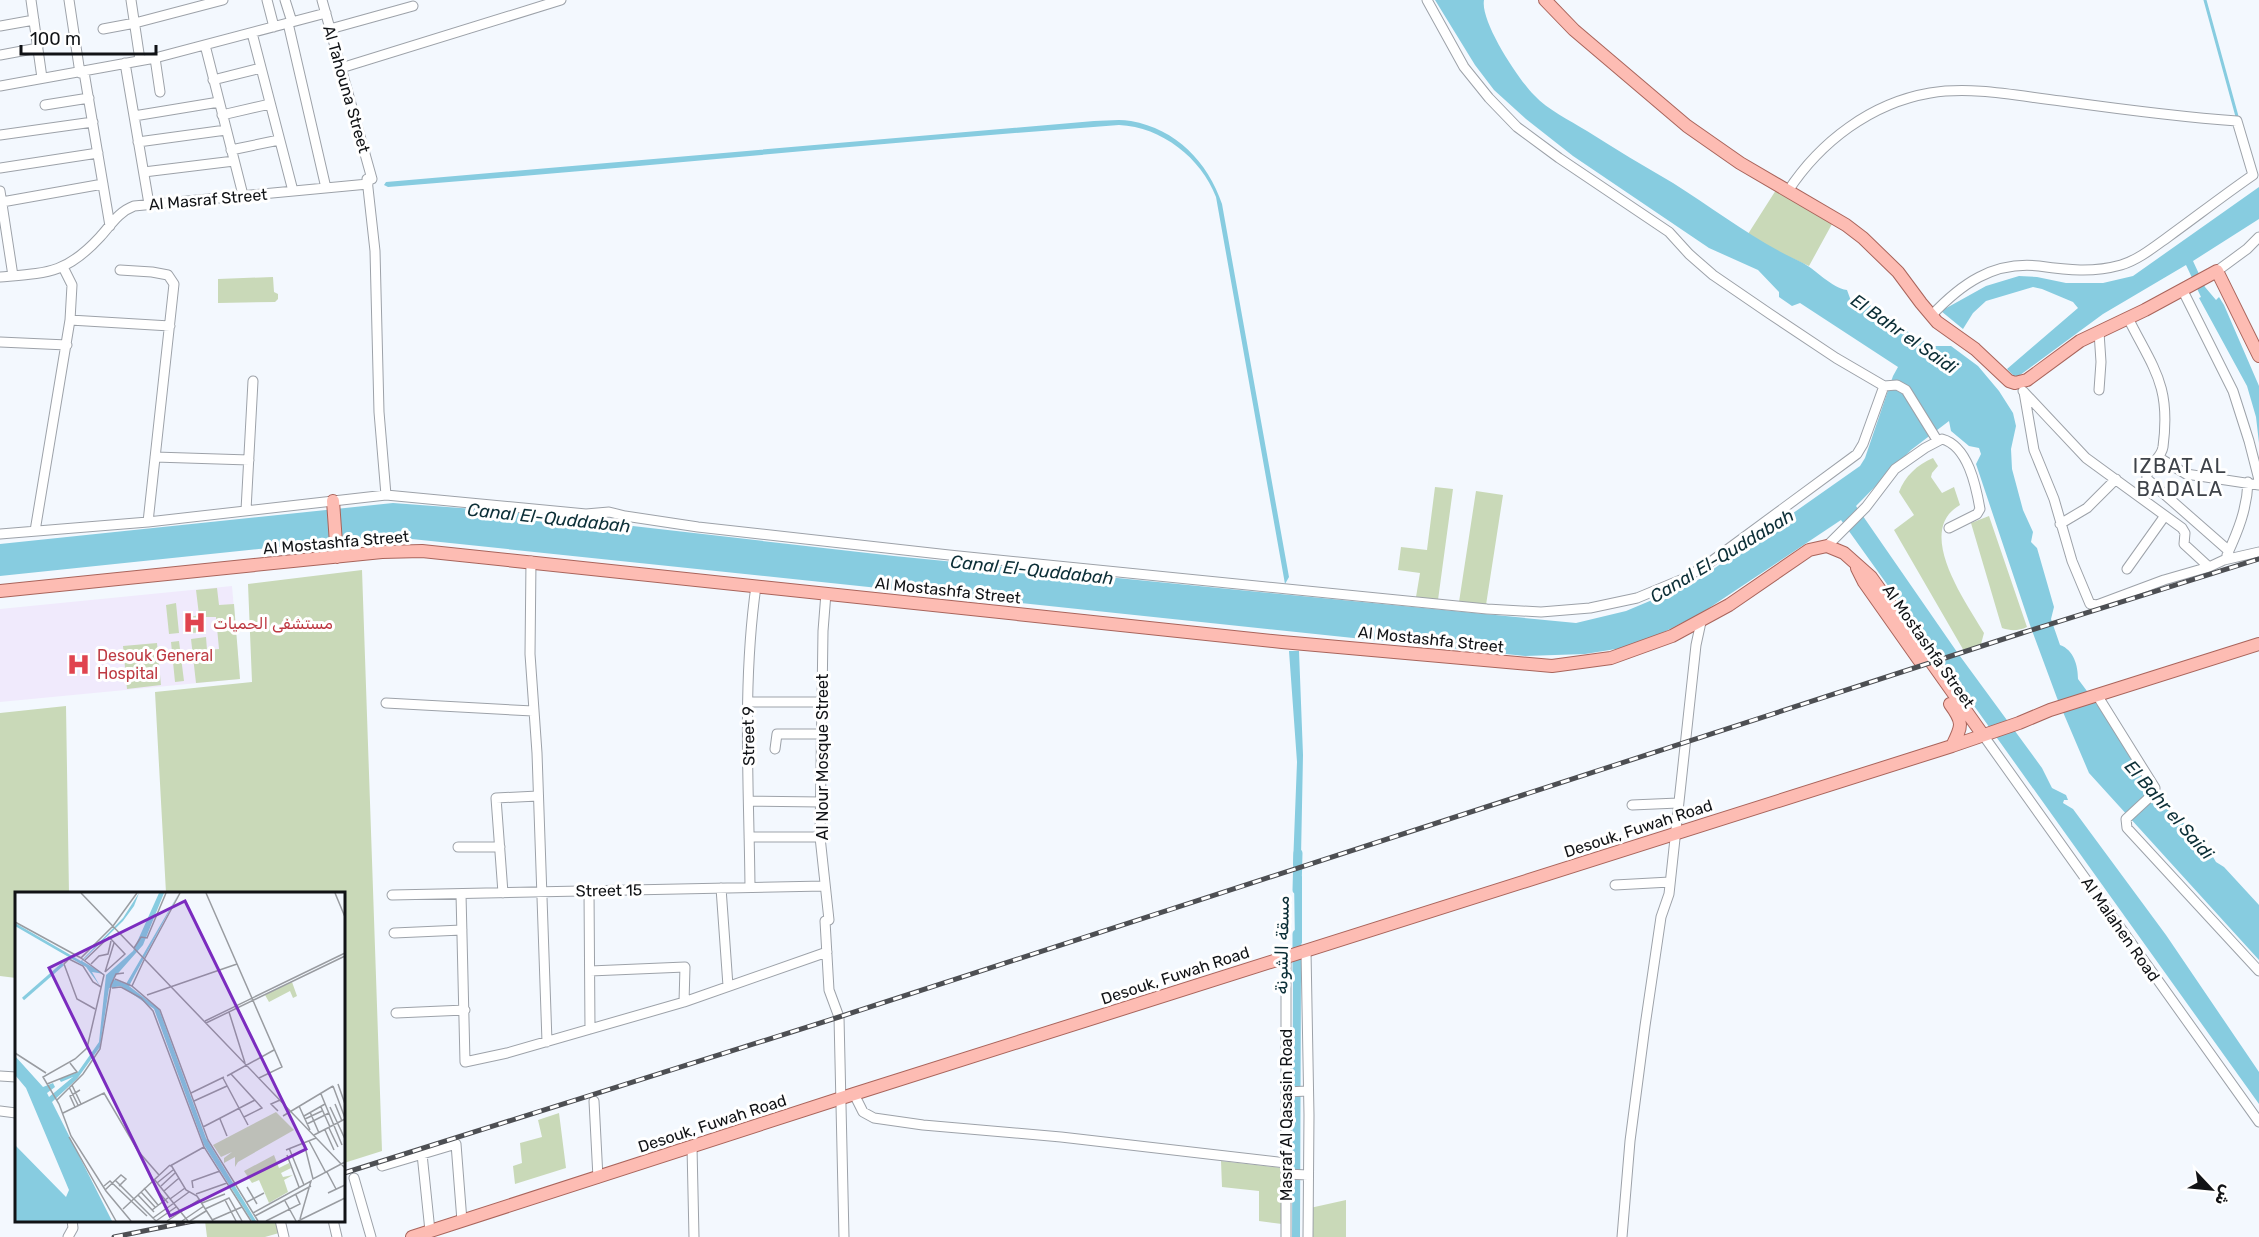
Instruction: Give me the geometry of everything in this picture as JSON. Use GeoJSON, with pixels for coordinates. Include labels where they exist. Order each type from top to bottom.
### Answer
{"type":"FeatureCollection","features":[{"type":"Feature","properties":{"kind":"main road"},"geometry":{"type":"LineString","coordinates":[[1545,0],[1574,30],[1668,112],[1732,158],[1846,225],[1863,238],[1898,272],[1934,319],[1975,349],[1999,374],[2020,388],[2060,355],[2098,332],[2217,271],[2258,351]]}},
{"type":"Feature","properties":{"kind":"main road"},"geometry":{"type":"LineString","coordinates":[[333,504],[336,552]]}},
{"type":"Feature","properties":{"kind":"main road","name":"Al Mostashfa Street"},"geometry":{"type":"LineString","coordinates":[[0,591],[336,552],[422,551],[1282,642],[1535,665],[1569,665],[1611,658],[1652,644],[1701,622],[1730,605],[1809,550],[1827,546],[1844,553],[1857,566],[1867,587],[1953,701],[1983,735]]}},
{"type":"Feature","properties":{"kind":"main road"},"geometry":{"type":"LineString","coordinates":[[2094,696],[2259,644]]}},
{"type":"Feature","properties":{"kind":"main road","name":"Desouk, Fuwah Road"},"geometry":{"type":"LineString","coordinates":[[420,1235],[841,1098],[1952,746],[2094,696]]}},
{"type":"Feature","properties":{"kind":"main road","name":"Al Mostashfa Street"},"geometry":{"type":"LineString","coordinates":[[1952,746],[1961,724],[1953,701]]}},
{"type":"Feature","properties":{"kind":"street"},"geometry":{"type":"LineString","coordinates":[[31,0],[42,78]]}},
{"type":"Feature","properties":{"kind":"street"},"geometry":{"type":"LineString","coordinates":[[69,0],[89,98],[110,226]]}},
{"type":"Feature","properties":{"kind":"street"},"geometry":{"type":"LineString","coordinates":[[132,0],[140,60]]}},
{"type":"Feature","properties":{"kind":"street"},"geometry":{"type":"LineString","coordinates":[[103,29],[223,0]]}},
{"type":"Feature","properties":{"kind":"street"},"geometry":{"type":"LineString","coordinates":[[267,0],[274,27]]}},
{"type":"Feature","properties":{"kind":"street"},"geometry":{"type":"LineString","coordinates":[[285,0],[326,188]]}},
{"type":"Feature","properties":{"kind":"street","name":"Al Tahouna Street"},"geometry":{"type":"LineString","coordinates":[[322,0],[369,181],[374,229],[379,412],[386,495]]}},
{"type":"Feature","properties":{"kind":"street"},"geometry":{"type":"LineString","coordinates":[[341,68],[561,0]]}},
{"type":"Feature","properties":{"kind":"street"},"geometry":{"type":"LineString","coordinates":[[1427,0],[1464,67],[1489,98],[1518,127],[1559,158],[1669,232],[1713,276],[1836,358],[1884,386],[1897,385],[1906,390],[1937,440]]}},
{"type":"Feature","properties":{"kind":"street"},"geometry":{"type":"LineString","coordinates":[[330,29],[413,6]]}},
{"type":"Feature","properties":{"kind":"street"},"geometry":{"type":"LineString","coordinates":[[0,86],[154,57],[326,13]]}},
{"type":"Feature","properties":{"kind":"street"},"geometry":{"type":"LineString","coordinates":[[0,26],[34,20]]}},
{"type":"Feature","properties":{"kind":"street"},"geometry":{"type":"LineString","coordinates":[[252,33],[293,191]]}},
{"type":"Feature","properties":{"kind":"street"},"geometry":{"type":"LineString","coordinates":[[205,45],[243,195]]}},
{"type":"Feature","properties":{"kind":"street"},"geometry":{"type":"LineString","coordinates":[[0,55],[38,48]]}},
{"type":"Feature","properties":{"kind":"street"},"geometry":{"type":"LineString","coordinates":[[154,57],[160,92]]}},
{"type":"Feature","properties":{"kind":"street"},"geometry":{"type":"LineString","coordinates":[[125,63],[149,204]]}},
{"type":"Feature","properties":{"kind":"street"},"geometry":{"type":"LineString","coordinates":[[213,80],[261,68]]}},
{"type":"Feature","properties":{"kind":"street"},"geometry":{"type":"LineString","coordinates":[[1788,191],[1806,166],[1840,132],[1891,105],[1929,93],[1986,92],[2237,121],[2253,175],[2149,250],[2124,264],[2104,269],[2068,271],[2036,266],[2015,266],[1984,274],[1952,293],[1934,319]]}},
{"type":"Feature","properties":{"kind":"street"},"geometry":{"type":"LineString","coordinates":[[45,105],[89,98]]}},
{"type":"Feature","properties":{"kind":"street"},"geometry":{"type":"LineString","coordinates":[[134,116],[219,102]]}},
{"type":"Feature","properties":{"kind":"street"},"geometry":{"type":"LineString","coordinates":[[222,115],[270,104]]}},
{"type":"Feature","properties":{"kind":"street"},"geometry":{"type":"LineString","coordinates":[[0,135],[93,122]]}},
{"type":"Feature","properties":{"kind":"street"},"geometry":{"type":"LineString","coordinates":[[138,142],[226,130]]}},
{"type":"Feature","properties":{"kind":"street"},"geometry":{"type":"LineString","coordinates":[[231,150],[279,140]]}},
{"type":"Feature","properties":{"kind":"street"},"geometry":{"type":"LineString","coordinates":[[0,168],[98,153]]}},
{"type":"Feature","properties":{"kind":"street"},"geometry":{"type":"LineString","coordinates":[[144,172],[234,161]]}},
{"type":"Feature","properties":{"kind":"street","name":"Al Masraf Street"},"geometry":{"type":"LineString","coordinates":[[0,277],[50,272],[63,267],[94,243],[128,208],[149,204],[326,188],[369,181]]}},
{"type":"Feature","properties":{"kind":"street"},"geometry":{"type":"LineString","coordinates":[[2,202],[103,184]]}},
{"type":"Feature","properties":{"kind":"street"},"geometry":{"type":"LineString","coordinates":[[0,191],[13,276]]}},
{"type":"Feature","properties":{"kind":"street"},"geometry":{"type":"LineString","coordinates":[[2217,271],[2259,237]]}},
{"type":"Feature","properties":{"kind":"street"},"geometry":{"type":"LineString","coordinates":[[35,531],[70,320],[72,285],[63,267]]}},
{"type":"Feature","properties":{"kind":"street"},"geometry":{"type":"LineString","coordinates":[[120,270],[152,272],[170,277],[174,284],[148,522]]}},
{"type":"Feature","properties":{"kind":"street"},"geometry":{"type":"LineString","coordinates":[[2158,457],[2186,474],[2259,482],[2247,432],[2233,391],[2191,284]]}},
{"type":"Feature","properties":{"kind":"street"},"geometry":{"type":"LineString","coordinates":[[2128,318],[2152,362],[2161,384],[2166,407],[2163,445],[2158,457],[2147,471],[2147,479],[2229,551]]}},
{"type":"Feature","properties":{"kind":"street"},"geometry":{"type":"LineString","coordinates":[[70,320],[170,326]]}},
{"type":"Feature","properties":{"kind":"street"},"geometry":{"type":"LineString","coordinates":[[2098,332],[2101,363],[2099,390]]}},
{"type":"Feature","properties":{"kind":"street"},"geometry":{"type":"LineString","coordinates":[[0,342],[67,345]]}},
{"type":"Feature","properties":{"kind":"street"},"geometry":{"type":"LineString","coordinates":[[246,510],[253,381]]}},
{"type":"Feature","properties":{"kind":"street"},"geometry":{"type":"LineString","coordinates":[[0,534],[148,522],[246,510],[333,504],[386,495],[586,514],[609,512],[698,527],[1287,590],[1487,609],[1565,611],[1637,598],[1683,579],[1706,566],[1857,454],[1863,444],[1884,386]]}},
{"type":"Feature","properties":{"kind":"street"},"geometry":{"type":"LineString","coordinates":[[2020,388],[2086,458],[2182,528],[2185,533],[2184,544],[2209,567]]}},
{"type":"Feature","properties":{"kind":"street"},"geometry":{"type":"LineString","coordinates":[[2020,388],[2034,450],[2054,499],[2072,561],[2088,602],[2092,605],[2224,560],[2259,552]]}},
{"type":"Feature","properties":{"kind":"street"},"geometry":{"type":"LineString","coordinates":[[1827,546],[1858,514],[1895,469],[1937,440],[1948,440],[1961,453],[1968,467],[1979,506],[1977,514],[1949,528]]}},
{"type":"Feature","properties":{"kind":"street"},"geometry":{"type":"LineString","coordinates":[[155,457],[249,460]]}},
{"type":"Feature","properties":{"kind":"street"},"geometry":{"type":"LineString","coordinates":[[2060,524],[2087,508],[2116,479]]}},
{"type":"Feature","properties":{"kind":"street"},"geometry":{"type":"LineString","coordinates":[[2224,560],[2244,515],[2248,482]]}},
{"type":"Feature","properties":{"kind":"street"},"geometry":{"type":"LineString","coordinates":[[2127,568],[2164,517]]}},
{"type":"Feature","properties":{"kind":"street"},"geometry":{"type":"LineString","coordinates":[[531,561],[530,654],[547,1042]]}},
{"type":"Feature","properties":{"kind":"street","name":"Street 9"},"geometry":{"type":"LineString","coordinates":[[750,887],[749,643],[756,586]]}},
{"type":"Feature","properties":{"kind":"street","name":"Al Nour Mosque Street"},"geometry":{"type":"LineString","coordinates":[[826,593],[823,631],[820,837],[825,886],[829,990],[839,1017],[844,1237]]}},
{"type":"Feature","properties":{"kind":"street"},"geometry":{"type":"LineString","coordinates":[[1622,1237],[1629,1150],[1658,931],[1669,894],[1696,645],[1701,622]]}},
{"type":"Feature","properties":{"kind":"street"},"geometry":{"type":"LineString","coordinates":[[2094,696],[2154,785],[2153,794],[2128,816],[2125,822],[2127,828],[2259,971]]}},
{"type":"Feature","properties":{"kind":"street"},"geometry":{"type":"LineString","coordinates":[[748,702],[822,702]]}},
{"type":"Feature","properties":{"kind":"street"},"geometry":{"type":"LineString","coordinates":[[386,703],[533,711]]}},
{"type":"Feature","properties":{"kind":"street"},"geometry":{"type":"LineString","coordinates":[[775,749],[776,734],[822,734]]}},
{"type":"Feature","properties":{"kind":"street","name":"Al Malahen Road"},"geometry":{"type":"LineString","coordinates":[[1983,735],[2259,1122]]}},
{"type":"Feature","properties":{"kind":"street"},"geometry":{"type":"LineString","coordinates":[[503,893],[496,798],[538,796]]}},
{"type":"Feature","properties":{"kind":"street"},"geometry":{"type":"LineString","coordinates":[[749,801],[820,802]]}},
{"type":"Feature","properties":{"kind":"street"},"geometry":{"type":"LineString","coordinates":[[1632,805],[1678,803]]}},
{"type":"Feature","properties":{"kind":"street"},"geometry":{"type":"LineString","coordinates":[[749,837],[820,837]]}},
{"type":"Feature","properties":{"kind":"street"},"geometry":{"type":"LineString","coordinates":[[459,847],[500,847]]}},
{"type":"Feature","properties":{"kind":"street"},"geometry":{"type":"LineString","coordinates":[[1615,885],[1670,882]]}},
{"type":"Feature","properties":{"kind":"street","name":"Street 15"},"geometry":{"type":"LineString","coordinates":[[392,895],[825,886]]}},
{"type":"Feature","properties":{"kind":"street"},"geometry":{"type":"LineString","coordinates":[[721,888],[728,986]]}},
{"type":"Feature","properties":{"kind":"street"},"geometry":{"type":"LineString","coordinates":[[589,891],[590,1029]]}},
{"type":"Feature","properties":{"kind":"street"},"geometry":{"type":"LineString","coordinates":[[461,894],[465,1062],[547,1042],[684,1002],[827,952]]}},
{"type":"Feature","properties":{"kind":"street"},"geometry":{"type":"LineString","coordinates":[[394,933],[462,930]]}},
{"type":"Feature","properties":{"kind":"street"},"geometry":{"type":"LineString","coordinates":[[1306,951],[1308,1237]]}},
{"type":"Feature","properties":{"kind":"street","name":"Masraf Al Qasasin Road"},"geometry":{"type":"LineString","coordinates":[[1286,957],[1286,1237]]}},
{"type":"Feature","properties":{"kind":"street"},"geometry":{"type":"LineString","coordinates":[[590,971],[685,967],[684,1002]]}},
{"type":"Feature","properties":{"kind":"street"},"geometry":{"type":"LineString","coordinates":[[396,1013],[465,1010]]}},
{"type":"Feature","properties":{"kind":"street"},"geometry":{"type":"LineString","coordinates":[[0,1076],[15,1077]]}},
{"type":"Feature","properties":{"kind":"street"},"geometry":{"type":"LineString","coordinates":[[1286,1092],[1308,1091]]}},
{"type":"Feature","properties":{"kind":"street"},"geometry":{"type":"LineString","coordinates":[[854,1094],[863,1112],[874,1118],[1286,1163]]}},
{"type":"Feature","properties":{"kind":"street"},"geometry":{"type":"LineString","coordinates":[[594,1101],[598,1178]]}},
{"type":"Feature","properties":{"kind":"street"},"geometry":{"type":"LineString","coordinates":[[0,1111],[15,1113]]}},
{"type":"Feature","properties":{"kind":"street"},"geometry":{"type":"LineString","coordinates":[[382,1166],[456,1144],[462,1221]]}},
{"type":"Feature","properties":{"kind":"street"},"geometry":{"type":"LineString","coordinates":[[692,1147],[694,1237]]}},
{"type":"Feature","properties":{"kind":"street"},"geometry":{"type":"LineString","coordinates":[[420,1235],[422,1154]]}},
{"type":"Feature","properties":{"kind":"street"},"geometry":{"type":"LineString","coordinates":[[1286,1174],[1308,1175]]}},
{"type":"Feature","properties":{"kind":"street"},"geometry":{"type":"LineString","coordinates":[[354,1178],[371,1237]]}},
{"type":"Feature","properties":{"kind":"street"},"geometry":{"type":"LineString","coordinates":[[68,1237],[73,1228],[72,1222]]}},
{"type":"Feature","properties":{"kind":"street"},"geometry":{"type":"LineString","coordinates":[[280,1222],[285,1237]]}},
{"type":"Feature","properties":{"kind":"street"},"geometry":{"type":"LineString","coordinates":[[333,1222],[336,1237]]}},
{"type":"Feature","properties":{"kind":"shaded area","name":"Desouk General Hospital"},"geometry":{"type":"Polygon","coordinates":[[[232,586],[240,679],[0,702],[0,609],[232,586]]]}},
{"type":"Feature","properties":{"kind":"green space"},"geometry":{"type":"Polygon","coordinates":[[[1776,190],[1832,224],[1809,266],[1770,248],[1748,234],[1776,190]]]}},
{"type":"Feature","properties":{"kind":"green space"},"geometry":{"type":"Polygon","coordinates":[[[273,277],[274,292],[278,294],[275,302],[218,303],[218,279],[273,277]]]}},
{"type":"Feature","properties":{"kind":"green space"},"geometry":{"type":"Polygon","coordinates":[[[1933,458],[1938,466],[1931,477],[1942,493],[1954,487],[1960,505],[1947,517],[1942,532],[1943,549],[1948,567],[1956,586],[1984,633],[1981,644],[1964,651],[1894,530],[1914,515],[1899,492],[1902,486],[1912,472],[1933,458]]]}},
{"type":"Feature","properties":{"kind":"green space"},"geometry":{"type":"Polygon","coordinates":[[[1435,487],[1453,489],[1438,600],[1416,597],[1420,573],[1398,570],[1401,547],[1427,550],[1435,487]]]}},
{"type":"Feature","properties":{"kind":"green space"},"geometry":{"type":"Polygon","coordinates":[[[1476,491],[1503,495],[1486,605],[1459,602],[1476,491]]]}},
{"type":"Feature","properties":{"kind":"green space"},"geometry":{"type":"Polygon","coordinates":[[[1989,516],[2027,627],[2021,629],[2002,628],[1971,523],[1989,516]]]}},
{"type":"Feature","properties":{"kind":"green space"},"geometry":{"type":"Polygon","coordinates":[[[362,570],[382,1151],[345,1163],[345,892],[166,892],[155,692],[252,682],[248,584],[362,570]]]}},
{"type":"Feature","properties":{"kind":"green space"},"geometry":{"type":"Polygon","coordinates":[[[217,588],[219,605],[234,604],[240,679],[196,683],[191,639],[206,637],[207,650],[219,649],[216,617],[204,617],[206,632],[191,633],[190,617],[199,615],[196,590],[217,588]]]}},
{"type":"Feature","properties":{"kind":"green space"},"geometry":{"type":"Polygon","coordinates":[[[176,603],[179,633],[169,634],[166,605],[176,603]]]}},
{"type":"Feature","properties":{"kind":"green space"},"geometry":{"type":"Polygon","coordinates":[[[179,641],[184,681],[175,682],[171,642],[179,641]]]}},
{"type":"Feature","properties":{"kind":"green space"},"geometry":{"type":"Polygon","coordinates":[[[157,643],[161,685],[127,689],[123,646],[157,643]]]}},
{"type":"Feature","properties":{"kind":"green space"},"geometry":{"type":"Polygon","coordinates":[[[66,706],[69,892],[15,892],[15,978],[0,976],[0,713],[66,706]]]}},
{"type":"Feature","properties":{"kind":"green space"},"geometry":{"type":"Polygon","coordinates":[[[559,1113],[566,1168],[515,1184],[513,1166],[522,1163],[520,1143],[542,1137],[538,1120],[559,1113]]]}},
{"type":"Feature","properties":{"kind":"green space"},"geometry":{"type":"Polygon","coordinates":[[[1221,1161],[1283,1168],[1282,1224],[1259,1221],[1259,1191],[1222,1187],[1221,1161]]]}},
{"type":"Feature","properties":{"kind":"green space"},"geometry":{"type":"Polygon","coordinates":[[[1346,1200],[1346,1237],[1310,1237],[1310,1208],[1346,1200]]]}},
{"type":"Feature","properties":{"kind":"green space"},"geometry":{"type":"Polygon","coordinates":[[[205,1222],[276,1222],[279,1233],[265,1237],[207,1237],[205,1222]]]}},
{"type":"Feature","properties":{"kind":"water"},"geometry":{"type":"Polygon","coordinates":[[[1435,0],[1484,0],[1488,21],[1510,63],[1527,87],[1546,105],[1673,183],[1752,235],[1807,265],[1835,286],[1847,290],[1851,301],[1858,298],[1866,302],[1896,325],[1933,346],[1951,346],[1978,366],[1999,391],[2013,413],[2016,426],[2011,449],[2012,469],[2023,510],[2033,532],[2031,542],[2037,548],[2054,607],[2051,619],[2060,645],[2072,655],[2078,679],[2127,745],[2148,785],[2207,847],[2216,862],[2224,867],[2259,905],[2259,960],[2089,773],[2057,698],[2030,625],[1976,464],[1981,454],[1979,448],[1969,446],[1951,431],[1949,421],[1911,450],[1856,506],[1957,652],[2042,768],[2052,788],[2066,795],[2068,800],[2064,800],[2063,803],[2073,809],[2166,935],[2259,1072],[2259,1104],[1841,520],[1700,614],[1658,635],[1622,648],[1585,654],[1525,656],[402,538],[374,537],[0,576],[0,544],[393,503],[501,511],[894,556],[1576,623],[1626,611],[1695,582],[1860,466],[1865,458],[1898,367],[1800,303],[1792,306],[1779,297],[1779,292],[1758,270],[1709,248],[1573,156],[1526,119],[1494,90],[1475,65],[1435,0]]]}},
{"type":"Feature","properties":{"kind":"water"},"geometry":{"type":"Polygon","coordinates":[[[1094,121],[1131,121],[1162,131],[1176,140],[1199,161],[1216,189],[1222,204],[1289,577],[1285,584],[1216,197],[1201,170],[1178,147],[1165,138],[1135,127],[1119,125],[479,180],[388,187],[384,185],[386,182],[1094,121]]]}},
{"type":"Feature","properties":{"kind":"water"},"geometry":{"type":"Polygon","coordinates":[[[2259,187],[2259,219],[2193,261],[2205,287],[2216,300],[2219,297],[2224,305],[2259,386],[2259,443],[2256,417],[2247,386],[2199,298],[2201,297],[2186,265],[2103,314],[2016,378],[2007,369],[2078,308],[2073,302],[2033,287],[1986,301],[1973,313],[1963,329],[1941,311],[1986,286],[2019,276],[2066,283],[2103,283],[2133,276],[2259,187]]]}},
{"type":"Feature","properties":{"kind":"water"},"geometry":{"type":"Polygon","coordinates":[[[1289,651],[1299,651],[1303,755],[1301,857],[1300,863],[1293,865],[1297,762],[1289,651]]]}},
{"type":"Feature","properties":{"kind":"water"},"geometry":{"type":"Polygon","coordinates":[[[1302,876],[1302,943],[1295,944],[1294,879],[1302,876]]]}},
{"type":"Feature","properties":{"kind":"water"},"geometry":{"type":"Polygon","coordinates":[[[1301,968],[1300,1237],[1292,1237],[1293,970],[1301,968]]]}},
{"type":"Feature","properties":{"kind":"waterway"},"geometry":{"type":"LineString","coordinates":[[2205,0],[2238,120]]}},
{"type":"Feature","properties":{"kind":"waterway","name":"مسقة الشونة"},"geometry":{"type":"LineString","coordinates":[[1297,890],[1298,853]]}},
{"type":"Feature","properties":{"kind":"waterway","name":"مسقة الشونة"},"geometry":{"type":"LineString","coordinates":[[1297,934],[1297,980]]}},
{"type":"Feature","properties":{"kind":"railway"},"geometry":{"type":"LineString","coordinates":[[345,1173],[839,1017],[2022,633],[2259,559]]}},
{"type":"Feature","properties":{"kind":"railway"},"geometry":{"type":"LineString","coordinates":[[114,1237],[188,1222]]}},
{"type":"Feature","properties":{"kind":"place","name":"مستشفى الحميات"},"geometry":{"type":"Point","coordinates":[195,623]}},
{"type":"Feature","properties":{"kind":"place","name":"Desouk General Hospital"},"geometry":{"type":"Point","coordinates":[79,664]}},
{"type":"Feature","properties":{"kind":"district","name":"IZBAT AL BADALA"},"geometry":{"type":"Point","coordinates":[2180,478]}},
{"type":"Feature","properties":{"kind":"water label","name":"El Bahr el Saidi"},"geometry":{"type":"Point","coordinates":[1904,334]}},
{"type":"Feature","properties":{"kind":"water label","name":"Canal El-Quddabah"},"geometry":{"type":"Point","coordinates":[549,518]}},
{"type":"Feature","properties":{"kind":"water label","name":"Canal El-Quddabah"},"geometry":{"type":"Point","coordinates":[1722,556]}},
{"type":"Feature","properties":{"kind":"water label","name":"Canal El-Quddabah"},"geometry":{"type":"Point","coordinates":[1032,570]}},
{"type":"Feature","properties":{"kind":"water label","name":"El Bahr el Saidi"},"geometry":{"type":"Point","coordinates":[2169,810]}}]}
